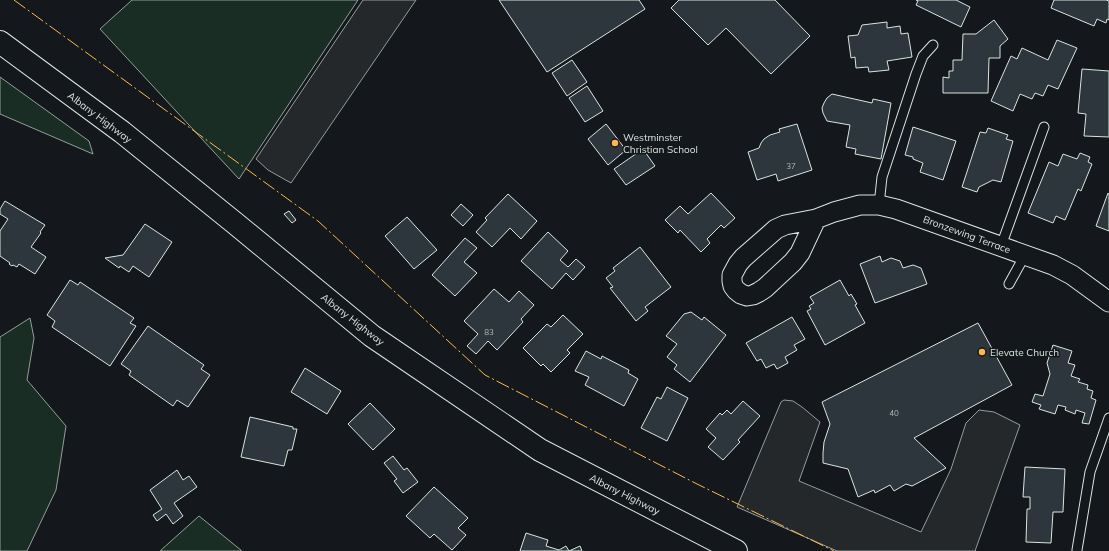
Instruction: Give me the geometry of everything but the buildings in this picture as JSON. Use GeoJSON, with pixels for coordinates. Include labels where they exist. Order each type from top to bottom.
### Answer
{"type":"FeatureCollection","features":[{"type":"Feature","properties":{"kind":"main road","name":"Albany Highway"},"geometry":{"type":"LineString","coordinates":[[0,42],[122,132],[372,336],[540,450],[736,551]]}},
{"type":"Feature","properties":{"kind":"street","name":"Bronzewing Terrace"},"geometry":{"type":"LineString","coordinates":[[816,219],[800,253],[766,288],[754,295],[747,296],[736,290],[733,286],[732,275],[738,264],[776,229],[785,225],[816,219],[834,212],[860,205],[879,205],[896,209],[1052,265],[1072,275],[1109,302]]}},
{"type":"Feature","properties":{"kind":"lane"},"geometry":{"type":"LineString","coordinates":[[879,205],[882,177],[916,74],[923,56],[933,45]]}},
{"type":"Feature","properties":{"kind":"lane"},"geometry":{"type":"LineString","coordinates":[[1001,246],[1044,126]]}},
{"type":"Feature","properties":{"kind":"lane"},"geometry":{"type":"LineString","coordinates":[[1009,284],[1025,255]]}},
{"type":"Feature","properties":{"kind":"lane"},"geometry":{"type":"LineString","coordinates":[[1077,550],[1090,472],[1109,418]]}},
{"type":"Feature","properties":{"kind":"green space"},"geometry":{"type":"Polygon","coordinates":[[[132,0],[358,0],[239,179],[100,29],[132,0]]]}},
{"type":"Feature","properties":{"kind":"green space"},"geometry":{"type":"Polygon","coordinates":[[[0,77],[89,141],[93,154],[0,114],[0,77]]]}},
{"type":"Feature","properties":{"kind":"green space"},"geometry":{"type":"Polygon","coordinates":[[[30,318],[34,338],[27,380],[66,426],[56,490],[27,551],[0,551],[0,337],[30,318]]]}},
{"type":"Feature","properties":{"kind":"green space"},"geometry":{"type":"Polygon","coordinates":[[[199,516],[242,551],[160,551],[199,516]]]}},
{"type":"Feature","properties":{"kind":"shaded area"},"geometry":{"type":"Polygon","coordinates":[[[363,0],[416,0],[291,183],[268,170],[256,159],[363,0]]]}},
{"type":"Feature","properties":{"kind":"shaded area"},"geometry":{"type":"Polygon","coordinates":[[[784,400],[793,401],[820,422],[799,481],[921,532],[951,469],[966,423],[979,410],[994,412],[1020,425],[975,551],[837,551],[737,507],[781,402],[784,400]]]}},
{"type":"Feature","properties":{"kind":"power"},"geometry":{"type":"LineString","coordinates":[[14,0],[318,221],[485,375],[697,484],[834,551]]}},
{"type":"Feature","properties":{"kind":"place","name":"Westminster Christian School"},"geometry":{"type":"Point","coordinates":[615,143]}},
{"type":"Feature","properties":{"kind":"place","name":"Elevate Church"},"geometry":{"type":"Point","coordinates":[982,352]}}]}
